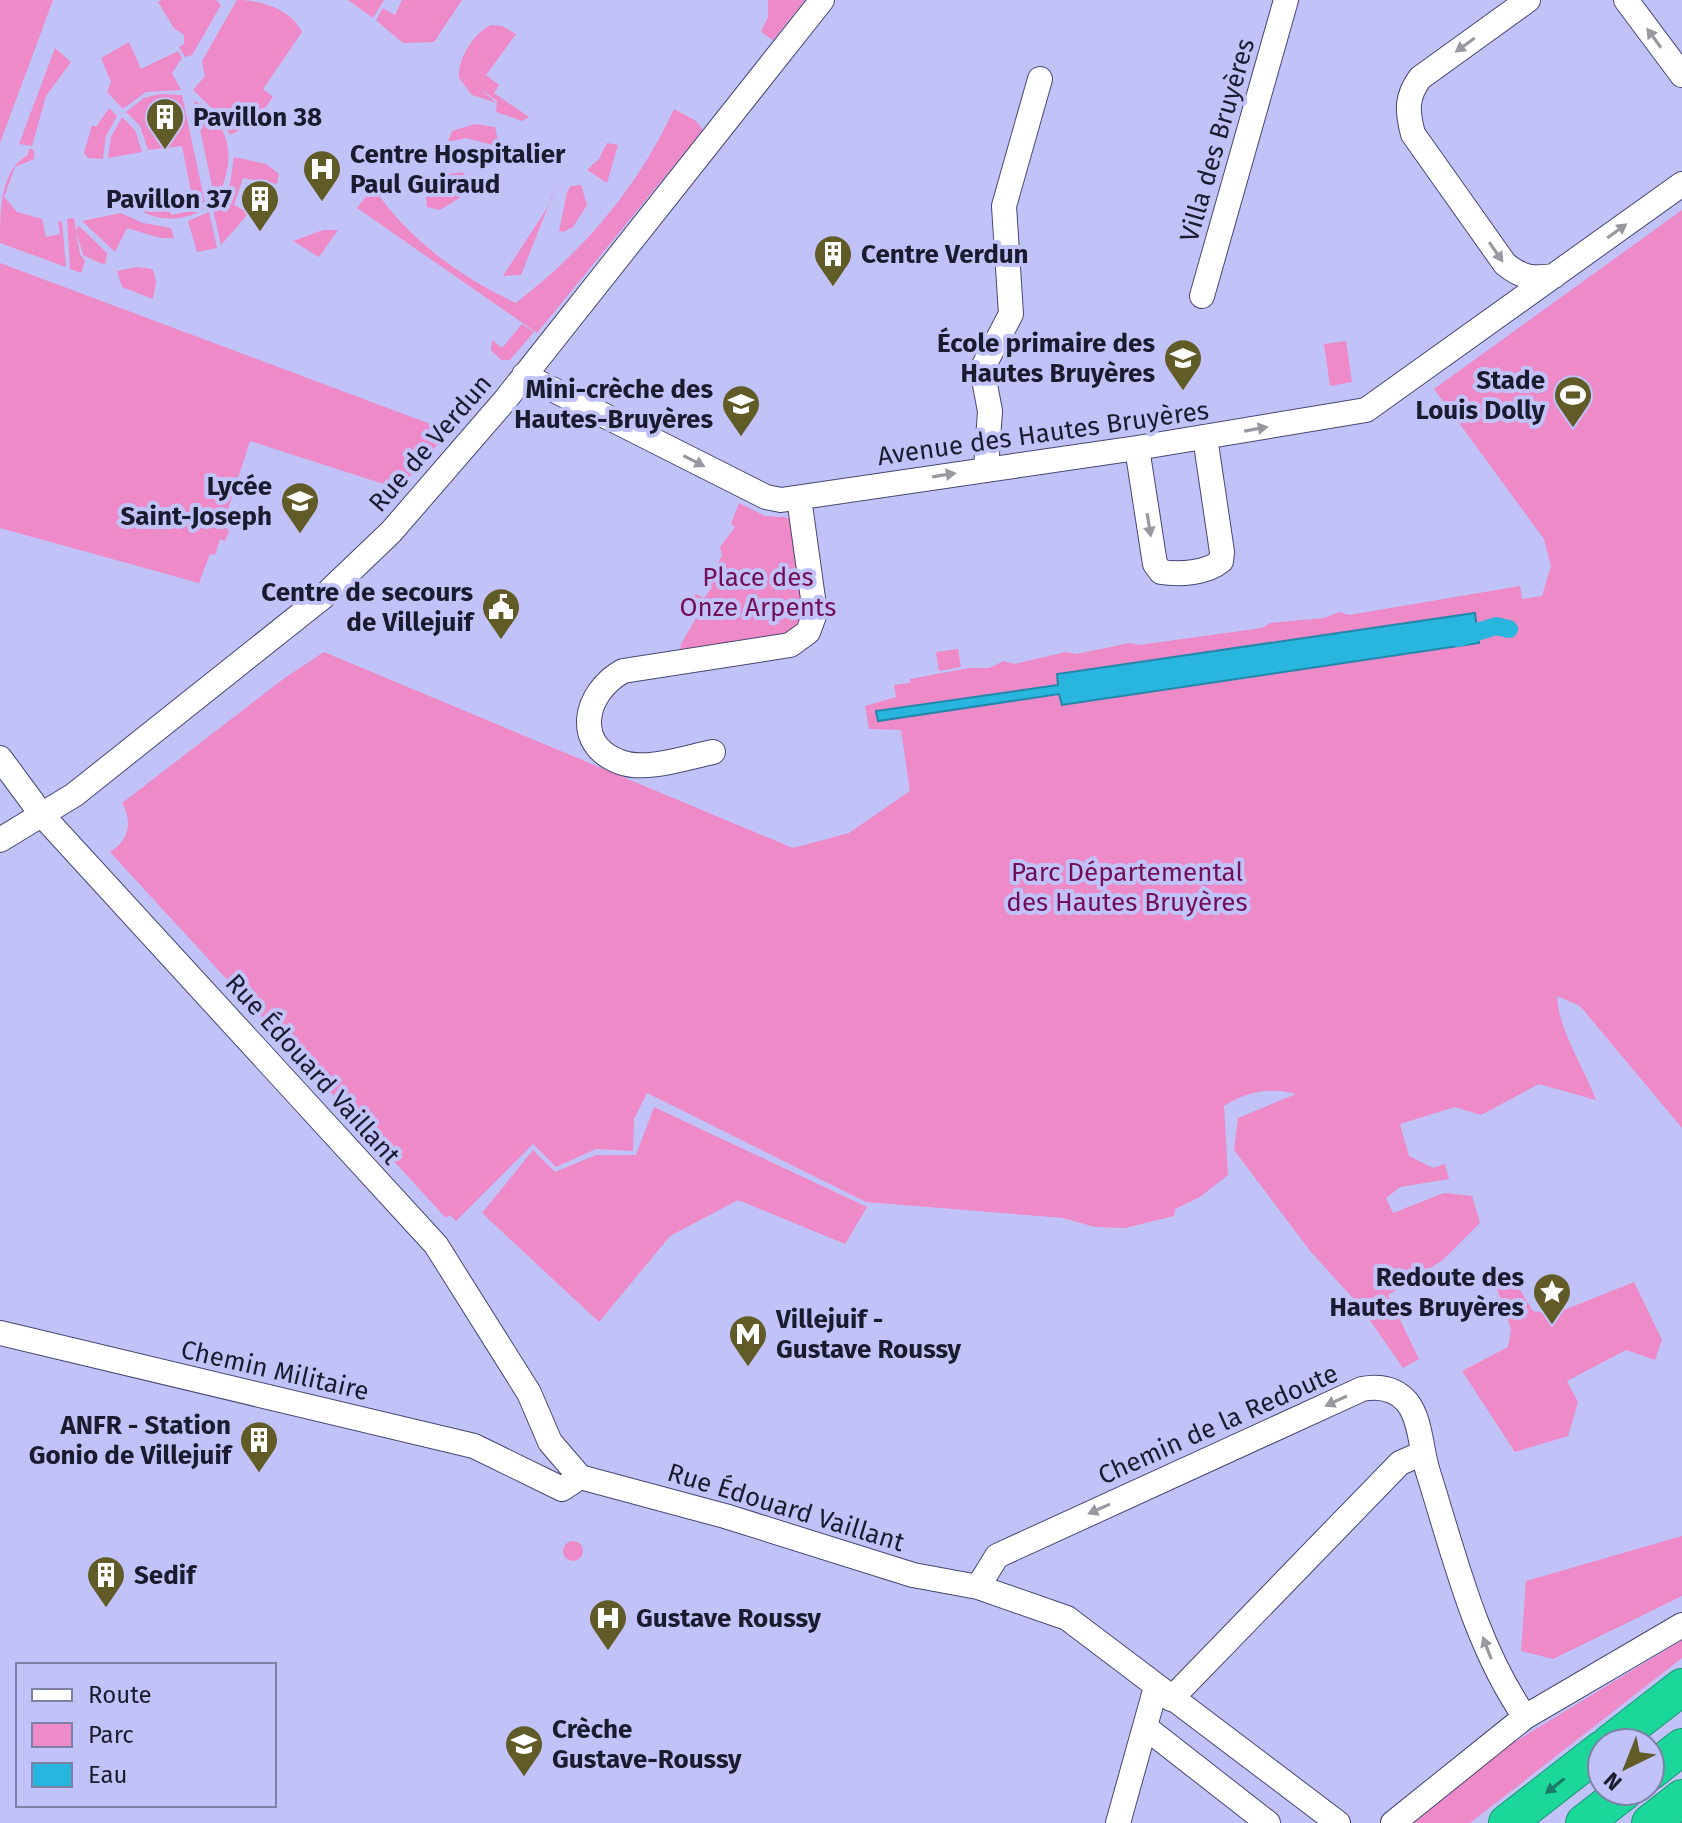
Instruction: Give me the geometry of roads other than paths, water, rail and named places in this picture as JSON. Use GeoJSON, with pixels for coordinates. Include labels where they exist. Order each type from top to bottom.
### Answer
{"type":"FeatureCollection","features":[{"type":"Feature","properties":{"kind":"highway"},"geometry":{"type":"LineString","coordinates":[[1631,1727],[1682,1687]]}},
{"type":"Feature","properties":{"kind":"highway"},"geometry":{"type":"LineString","coordinates":[[1666,1760],[1682,1747]]}},
{"type":"Feature","properties":{"kind":"highway"},"geometry":{"type":"LineString","coordinates":[[1507,1823],[1586,1761]]}},
{"type":"Feature","properties":{"kind":"highway"},"geometry":{"type":"LineString","coordinates":[[1650,1823],[1682,1798]]}},
{"type":"Feature","properties":{"kind":"highway"},"geometry":{"type":"LineString","coordinates":[[1584,1823],[1604,1807]]}},
{"type":"Feature","properties":{"kind":"street","name":"Rue de Verdun"},"geometry":{"type":"LineString","coordinates":[[0,840],[74,795],[324,596],[428,493],[822,0]]}},
{"type":"Feature","properties":{"kind":"street","name":"Villa des Bruyères"},"geometry":{"type":"LineString","coordinates":[[1202,296],[1286,0]]}},
{"type":"Feature","properties":{"kind":"street"},"geometry":{"type":"LineString","coordinates":[[1528,0],[1420,78],[1409,93],[1408,114],[1413,134],[1505,264],[1518,275],[1533,279],[1554,276]]}},
{"type":"Feature","properties":{"kind":"street"},"geometry":{"type":"LineString","coordinates":[[1626,0],[1682,75]]}},
{"type":"Feature","properties":{"kind":"street"},"geometry":{"type":"LineString","coordinates":[[986,469],[990,411],[982,369],[1011,314],[1004,206],[1040,79]]}},
{"type":"Feature","properties":{"kind":"street","name":"Avenue des Hautes Bruyères"},"geometry":{"type":"LineString","coordinates":[[524,375],[766,497],[799,498],[1205,437],[1366,410],[1682,184]]}},
{"type":"Feature","properties":{"kind":"street"},"geometry":{"type":"LineString","coordinates":[[1137,448],[1155,564],[1161,572],[1172,574],[1213,568],[1221,561],[1222,552],[1205,437]]}},
{"type":"Feature","properties":{"kind":"street"},"geometry":{"type":"LineString","coordinates":[[713,752],[637,765],[620,762],[606,753],[591,730],[588,717],[591,702],[603,681],[623,671],[790,645],[808,632],[815,613],[799,498]]}},
{"type":"Feature","properties":{"kind":"street","name":"Rue Édouard Vaillant"},"geometry":{"type":"LineString","coordinates":[[0,758],[42,815],[436,1245],[529,1393],[550,1442],[580,1477],[725,1516],[913,1575],[978,1587],[1067,1618],[1338,1823]]}},
{"type":"Feature","properties":{"kind":"street","name":"Chemin Militaire"},"geometry":{"type":"LineString","coordinates":[[0,1333],[474,1446],[533,1472],[562,1489],[580,1477]]}},
{"type":"Feature","properties":{"kind":"street","name":"Chemin de la Redoute"},"geometry":{"type":"LineString","coordinates":[[978,1587],[997,1556],[1362,1389],[1386,1389],[1407,1402],[1414,1416],[1423,1453],[1489,1654],[1525,1717]]}},
{"type":"Feature","properties":{"kind":"street"},"geometry":{"type":"LineString","coordinates":[[1118,1823],[1145,1727],[1164,1693],[1400,1463],[1423,1453]]}},
{"type":"Feature","properties":{"kind":"street"},"geometry":{"type":"LineString","coordinates":[[1393,1823],[1525,1717],[1682,1625]]}},
{"type":"Feature","properties":{"kind":"street"},"geometry":{"type":"LineString","coordinates":[[1145,1727],[1268,1823]]}},
{"type":"Feature","properties":{"kind":"water"},"geometry":{"type":"Polygon","coordinates":[[[1475,613],[1479,643],[1062,705],[1059,694],[878,721],[876,711],[1058,685],[1057,674],[1475,613]]]}},
{"type":"Feature","properties":{"kind":"waterway"},"geometry":{"type":"LineString","coordinates":[[1458,638],[1496,626],[1509,629]]}},
{"type":"Feature","properties":{"kind":"place","name":"Pavillon 38"},"geometry":{"type":"Point","coordinates":[165,151]}},
{"type":"Feature","properties":{"kind":"place","name":"Centre Hospitalier Paul Guiraud"},"geometry":{"type":"Point","coordinates":[322,203]}},
{"type":"Feature","properties":{"kind":"place","name":"Pavillon 37"},"geometry":{"type":"Point","coordinates":[260,233]}},
{"type":"Feature","properties":{"kind":"place","name":"Centre Verdun"},"geometry":{"type":"Point","coordinates":[833,288]}},
{"type":"Feature","properties":{"kind":"place","name":"École primaire des Hautes Bruyères"},"geometry":{"type":"Point","coordinates":[1183,392]}},
{"type":"Feature","properties":{"kind":"place","name":"Stade Louis Dolly"},"geometry":{"type":"Point","coordinates":[1573,429]}},
{"type":"Feature","properties":{"kind":"place","name":"Mini-crèche des Hautes-Bruyères"},"geometry":{"type":"Point","coordinates":[741,438]}},
{"type":"Feature","properties":{"kind":"place","name":"Lycée Saint-Joseph"},"geometry":{"type":"Point","coordinates":[300,535]}},
{"type":"Feature","properties":{"kind":"place","name":"Centre de secours de Villejuif"},"geometry":{"type":"Point","coordinates":[501,641]}},
{"type":"Feature","properties":{"kind":"place","name":"Redoute des Hautes Bruyères"},"geometry":{"type":"Point","coordinates":[1552,1326]}},
{"type":"Feature","properties":{"kind":"place","name":"Villejuif - Gustave Roussy"},"geometry":{"type":"Point","coordinates":[748,1368]}},
{"type":"Feature","properties":{"kind":"place","name":"ANFR - Station Gonio de Villejuif"},"geometry":{"type":"Point","coordinates":[259,1474]}},
{"type":"Feature","properties":{"kind":"place","name":"Sedif"},"geometry":{"type":"Point","coordinates":[106,1609]}},
{"type":"Feature","properties":{"kind":"place","name":"Gustave Roussy"},"geometry":{"type":"Point","coordinates":[608,1652]}},
{"type":"Feature","properties":{"kind":"place","name":"Crèche Gustave-Roussy"},"geometry":{"type":"Point","coordinates":[524,1778]}},
{"type":"Feature","properties":{"kind":"park label","name":"Place des Onze Arpents"},"geometry":{"type":"Point","coordinates":[758,592]}},
{"type":"Feature","properties":{"kind":"park label","name":"Parc Départemental des Hautes Bruyères"},"geometry":{"type":"Point","coordinates":[1127,887]}}]}
